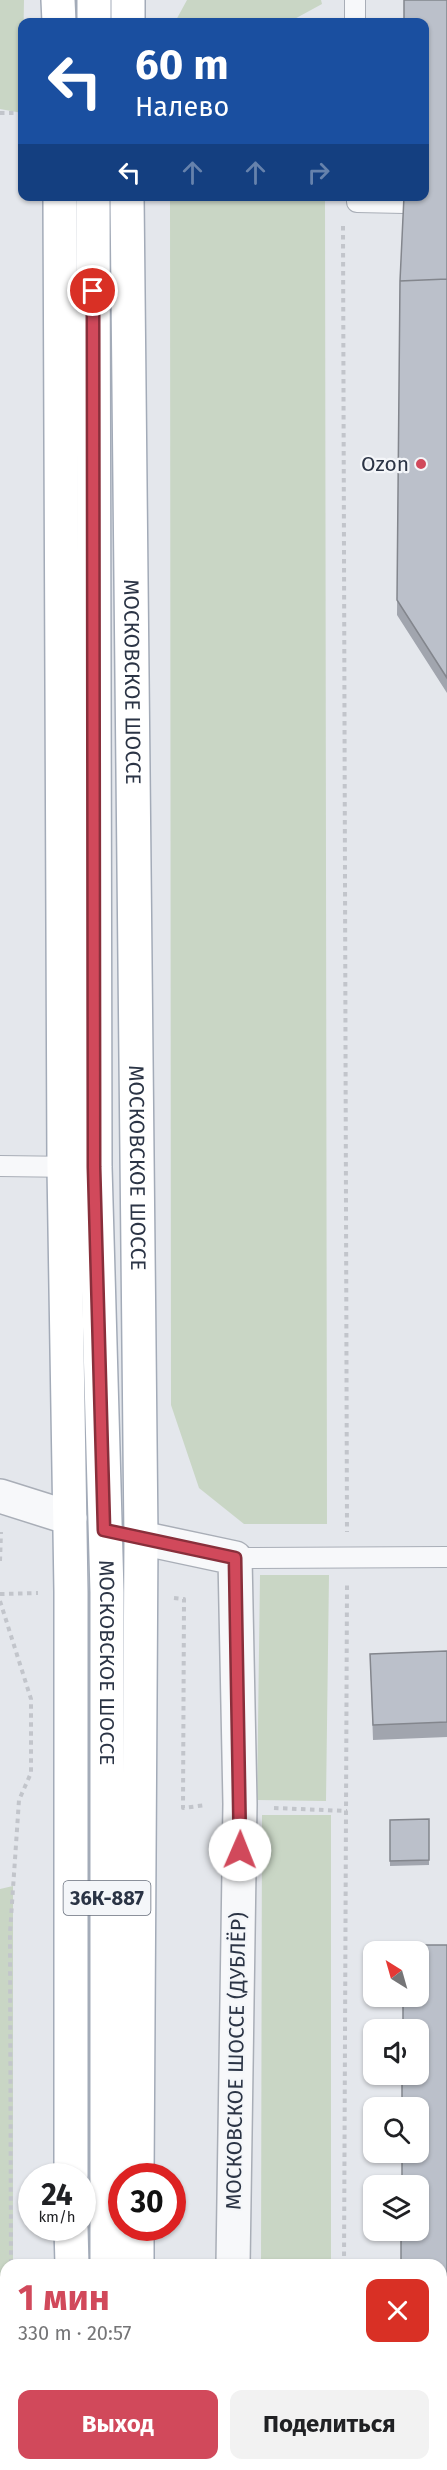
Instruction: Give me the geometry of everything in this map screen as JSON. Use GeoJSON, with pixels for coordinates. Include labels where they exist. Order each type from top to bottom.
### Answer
{"type":"FeatureCollection","features":[{"type":"Feature","properties":{"kind":"main road"},"geometry":{"type":"LineString","coordinates":[[58,0],[59,18]]}},
{"type":"Feature","properties":{"kind":"main road"},"geometry":{"type":"LineString","coordinates":[[94,0],[94,18]]}},
{"type":"Feature","properties":{"kind":"main road","name":"МОСКОВСКОЕ ШОССЕ"},"geometry":{"type":"LineString","coordinates":[[60,201],[79,1167],[107,1592],[107,2259]]}},
{"type":"Feature","properties":{"kind":"main road","name":"МОСКОВСКОЕ ШОССЕ"},"geometry":{"type":"LineString","coordinates":[[71,2163],[69,1518],[79,1167],[93,201]]}},
{"type":"Feature","properties":{"kind":"main road","name":"МОСКОВСКОЕ ШОССЕ"},"geometry":{"type":"LineString","coordinates":[[127,201],[141,1538],[137,2163]]}},
{"type":"Feature","properties":{"kind":"main road"},"geometry":{"type":"LineString","coordinates":[[69,1518],[104,1530],[141,1538]]}},
{"type":"Feature","properties":{"kind":"main road"},"geometry":{"type":"LineString","coordinates":[[72,2241],[72,2259]]}},
{"type":"Feature","properties":{"kind":"main road"},"geometry":{"type":"LineString","coordinates":[[137,2241],[137,2259]]}},
{"type":"Feature","properties":{"kind":"street"},"geometry":{"type":"LineString","coordinates":[[0,1496],[69,1518]]}},
{"type":"Feature","properties":{"kind":"street"},"geometry":{"type":"LineString","coordinates":[[141,1538],[235,1558]]}},
{"type":"Feature","properties":{"kind":"street","name":"МОСКОВСКОЕ ШОССЕ (ДУБЛЁР)"},"geometry":{"type":"LineString","coordinates":[[233,2259],[240,1804],[235,1558]]}},
{"type":"Feature","properties":{"kind":"lane"},"geometry":{"type":"LineString","coordinates":[[355,0],[355,18]]}},
{"type":"Feature","properties":{"kind":"lane"},"geometry":{"type":"LineString","coordinates":[[357,201],[404,203]]}},
{"type":"Feature","properties":{"kind":"lane"},"geometry":{"type":"LineString","coordinates":[[0,1166],[79,1167]]}},
{"type":"Feature","properties":{"kind":"lane"},"geometry":{"type":"LineString","coordinates":[[235,1558],[447,1557]]}},
{"type":"Feature","properties":{"kind":"path"},"geometry":{"type":"LineString","coordinates":[[0,113],[18,113]]}},
{"type":"Feature","properties":{"kind":"path"},"geometry":{"type":"LineString","coordinates":[[343,220],[347,1557],[344,2259]]}},
{"type":"Feature","properties":{"kind":"path"},"geometry":{"type":"LineString","coordinates":[[0,1529],[0,1561]]}},
{"type":"Feature","properties":{"kind":"path"},"geometry":{"type":"LineString","coordinates":[[184,1599],[183,1808],[206,1805]]}},
{"type":"Feature","properties":{"kind":"path"},"geometry":{"type":"LineString","coordinates":[[0,1601],[31,1699],[31,1773],[19,1800],[10,1933],[10,2259]]}},
{"type":"Feature","properties":{"kind":"path"},"geometry":{"type":"LineString","coordinates":[[270,1808],[347,1811]]}},
{"type":"Feature","properties":{"kind":"green space"},"geometry":{"type":"Polygon","coordinates":[[[0,0],[24,0],[24,18],[18,18],[18,112],[0,109],[0,0]]]}},
{"type":"Feature","properties":{"kind":"green space"},"geometry":{"type":"Polygon","coordinates":[[[187,0],[321,0],[322,4],[296,18],[177,18],[187,0]]]}},
{"type":"Feature","properties":{"kind":"green space"},"geometry":{"type":"Polygon","coordinates":[[[170,201],[325,201],[327,1524],[244,1524],[199,1488],[171,1405],[170,201]]]}},
{"type":"Feature","properties":{"kind":"green space"},"geometry":{"type":"Polygon","coordinates":[[[260,1575],[329,1575],[326,1801],[257,1800],[260,1575]]]}},
{"type":"Feature","properties":{"kind":"green space"},"geometry":{"type":"Polygon","coordinates":[[[262,1815],[331,1815],[331,2259],[261,2259],[262,1815]]]}},
{"type":"Feature","properties":{"kind":"green space"},"geometry":{"type":"Polygon","coordinates":[[[13,1886],[13,2259],[0,2259],[0,1889],[13,1886]]]}},
{"type":"Feature","properties":{"kind":"building"},"geometry":{"type":"Polygon","coordinates":[[[404,0],[447,0],[447,279],[400,281],[404,201],[429,201],[429,18],[404,18],[404,0]]]}},
{"type":"Feature","properties":{"kind":"building"},"geometry":{"type":"Polygon","coordinates":[[[447,279],[447,678],[397,600],[400,281],[447,279]]]}},
{"type":"Feature","properties":{"kind":"building"},"geometry":{"type":"Polygon","coordinates":[[[447,1651],[447,1722],[373,1725],[370,1654],[447,1651]]]}},
{"type":"Feature","properties":{"kind":"building"},"geometry":{"type":"Polygon","coordinates":[[[429,1819],[429,1860],[390,1861],[390,1820],[429,1819]]]}},
{"type":"Feature","properties":{"kind":"building"},"geometry":{"type":"Polygon","coordinates":[[[429,1945],[447,1945],[447,2259],[401,2259],[401,2241],[429,2241],[429,2175],[402,2175],[402,2163],[429,2163],[429,2097],[402,2097],[402,2085],[429,2085],[429,2019],[403,2019],[403,2007],[429,2007],[429,1945]]]}},
{"type":"Feature","properties":{"kind":"place","name":"Ozon"},"geometry":{"type":"Point","coordinates":[421,464]}},
{"type":"Feature","properties":{"kind":"route"},"geometry":{"type":"LineString","coordinates":[[93,291],[94,1167],[104,1530],[235,1558],[240,1850]]}}]}
